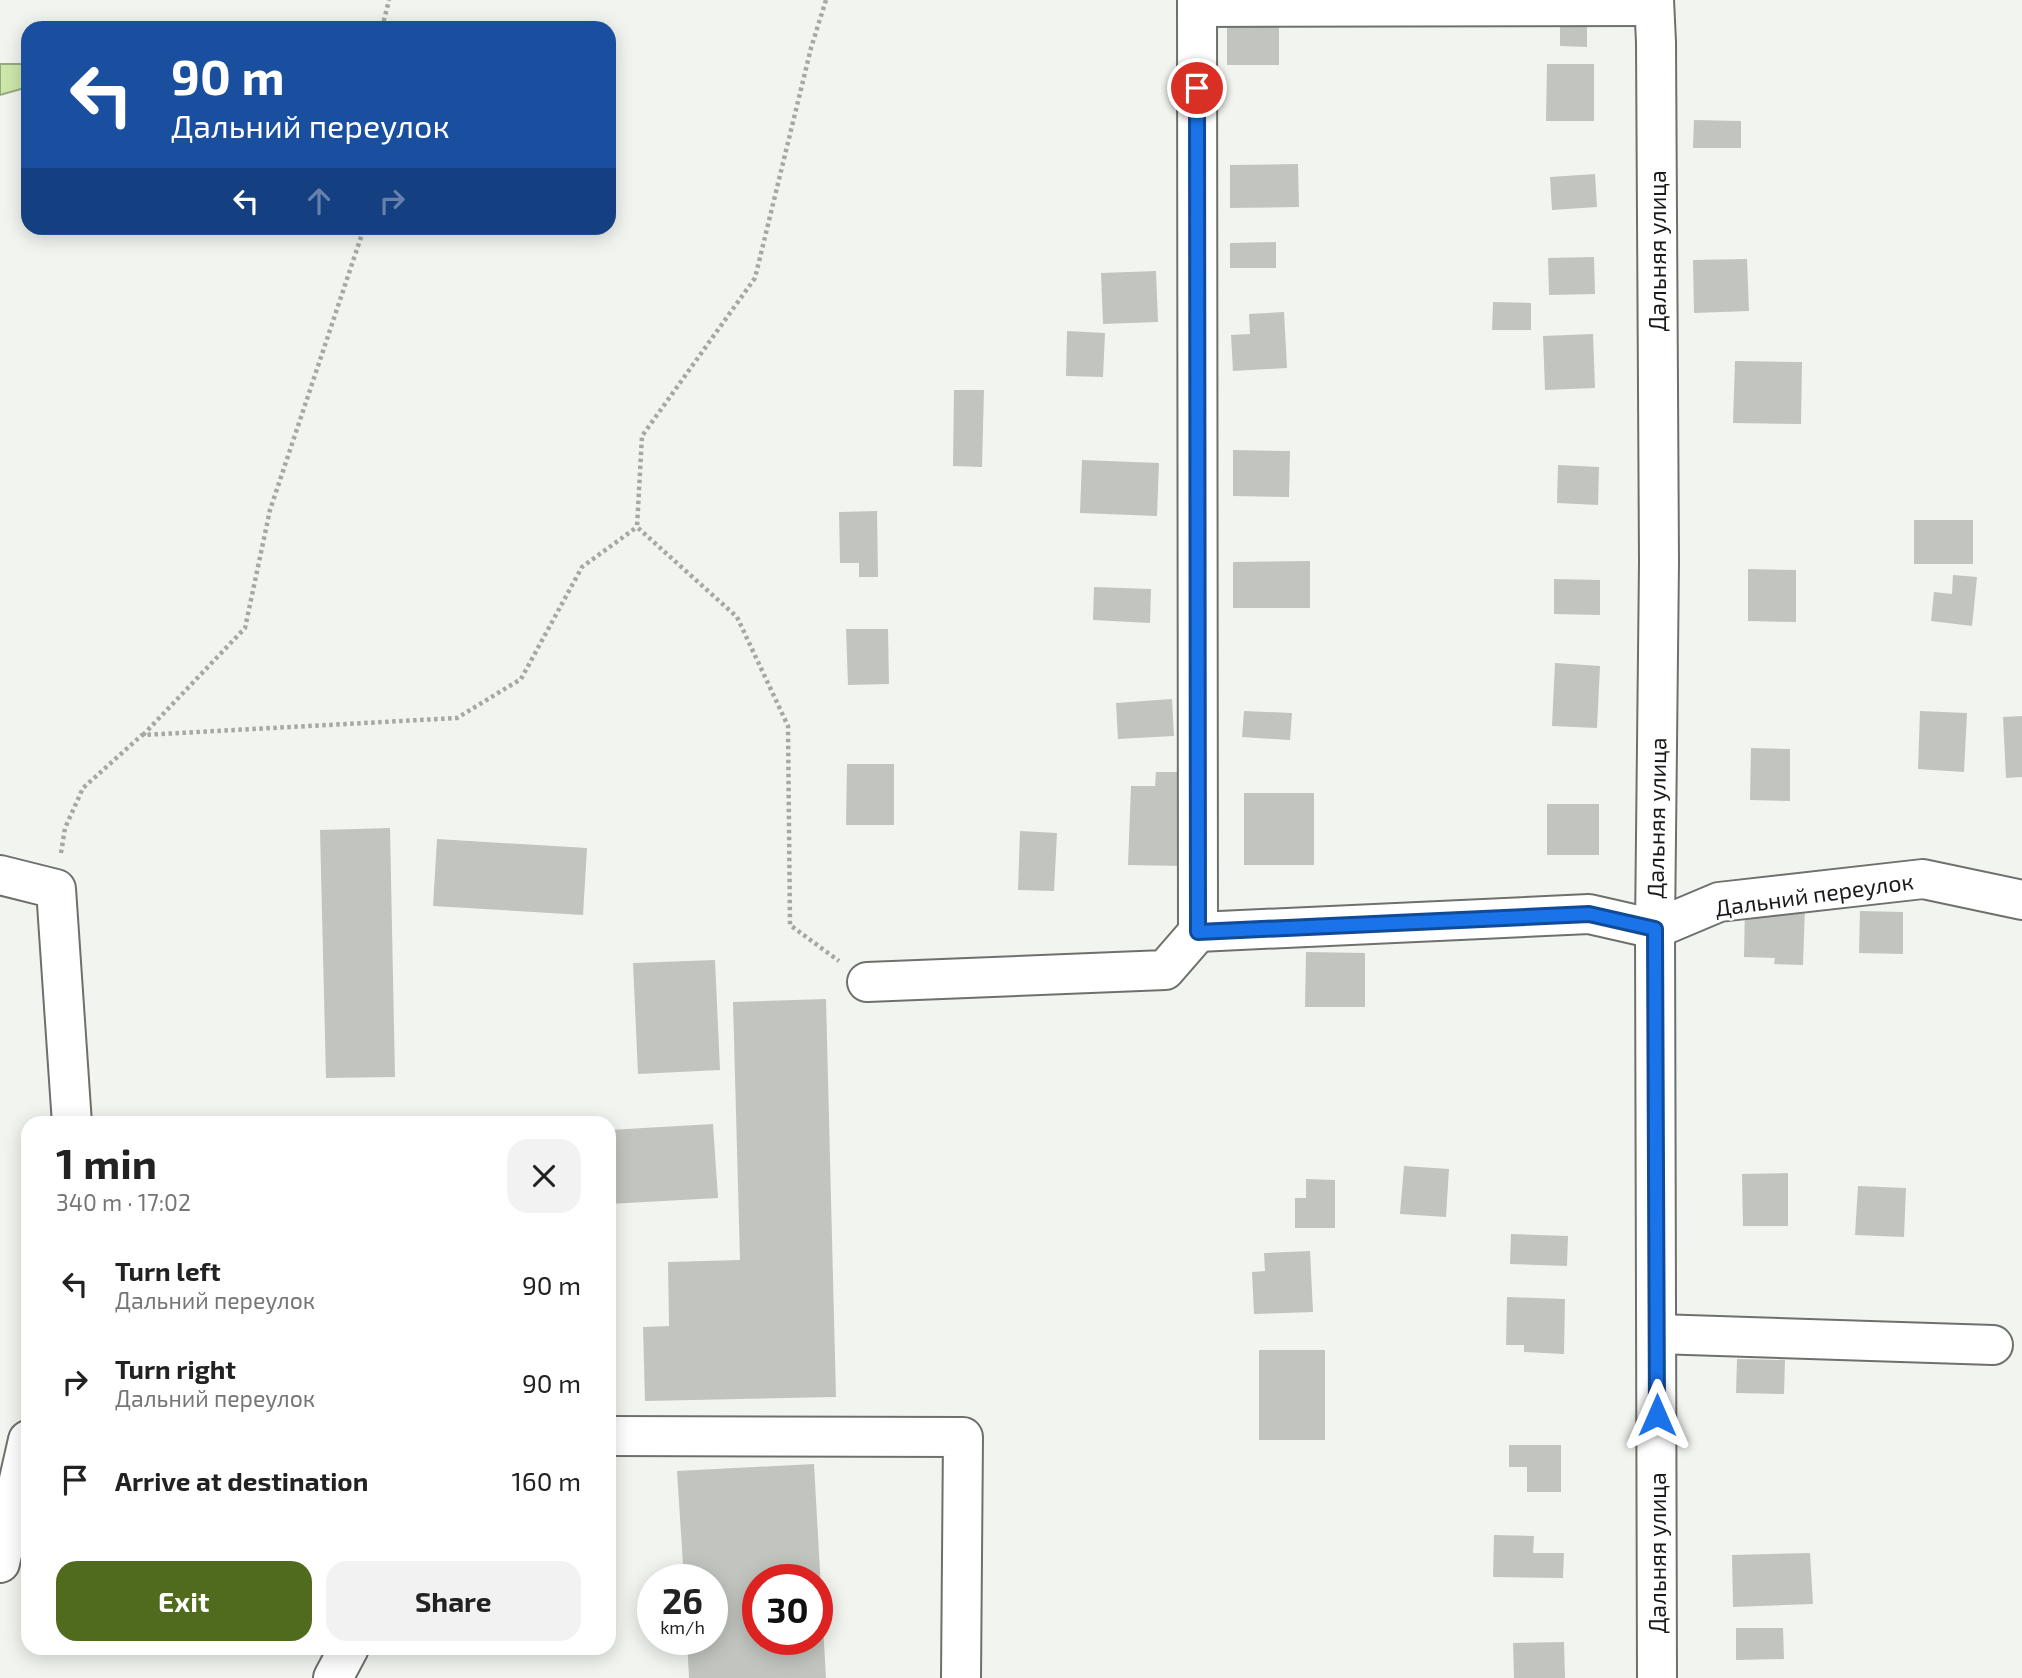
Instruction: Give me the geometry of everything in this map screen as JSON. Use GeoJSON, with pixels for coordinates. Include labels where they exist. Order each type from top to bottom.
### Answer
{"type":"FeatureCollection","features":[{"type":"Feature","properties":{"kind":"street"},"geometry":{"type":"LineString","coordinates":[[867,982],[1165,970],[1198,932],[1197,3],[1654,3]]}},
{"type":"Feature","properties":{"kind":"street","name":"Дальняя улица"},"geometry":{"type":"LineString","coordinates":[[1654,3],[1659,535],[1655,929],[1657,1678]]}},
{"type":"Feature","properties":{"kind":"street"},"geometry":{"type":"LineString","coordinates":[[0,875],[56,889],[71,1116]]}},
{"type":"Feature","properties":{"kind":"street","name":"Дальний переулок"},"geometry":{"type":"LineString","coordinates":[[1655,929],[1719,902],[1923,879],[2022,900]]}},
{"type":"Feature","properties":{"kind":"street"},"geometry":{"type":"LineString","coordinates":[[1198,932],[1589,914],[1655,929]]}},
{"type":"Feature","properties":{"kind":"street"},"geometry":{"type":"LineString","coordinates":[[1657,1334],[1993,1345]]}},
{"type":"Feature","properties":{"kind":"street"},"geometry":{"type":"LineString","coordinates":[[616,1436],[963,1437],[961,1678]]}},
{"type":"Feature","properties":{"kind":"street"},"geometry":{"type":"LineString","coordinates":[[0,1563],[21,1471]]}},
{"type":"Feature","properties":{"kind":"street"},"geometry":{"type":"LineString","coordinates":[[333,1678],[345,1655]]}},
{"type":"Feature","properties":{"kind":"path"},"geometry":{"type":"LineString","coordinates":[[384,21],[389,0]]}},
{"type":"Feature","properties":{"kind":"path"},"geometry":{"type":"LineString","coordinates":[[637,527],[642,436],[755,278],[811,48],[826,0]]}},
{"type":"Feature","properties":{"kind":"path"},"geometry":{"type":"LineString","coordinates":[[56,889],[65,828],[83,788],[142,735],[245,628],[270,510],[362,235]]}},
{"type":"Feature","properties":{"kind":"path"},"geometry":{"type":"LineString","coordinates":[[142,735],[457,718],[521,679],[582,567],[637,527]]}},
{"type":"Feature","properties":{"kind":"path"},"geometry":{"type":"LineString","coordinates":[[637,527],[737,617],[788,726],[790,925],[867,982]]}},
{"type":"Feature","properties":{"kind":"shaded area"},"geometry":{"type":"Polygon","coordinates":[[[0,64],[21,64],[21,89],[0,95],[0,64]]]}},
{"type":"Feature","properties":{"kind":"building"},"geometry":{"type":"Polygon","coordinates":[[[1227,25],[1279,26],[1279,65],[1227,65],[1227,25]]]}},
{"type":"Feature","properties":{"kind":"building"},"geometry":{"type":"Polygon","coordinates":[[[1560,26],[1587,26],[1587,47],[1560,46],[1560,26]]]}},
{"type":"Feature","properties":{"kind":"building"},"geometry":{"type":"Polygon","coordinates":[[[1547,64],[1594,64],[1594,121],[1546,121],[1547,64]]]}},
{"type":"Feature","properties":{"kind":"building"},"geometry":{"type":"Polygon","coordinates":[[[1694,120],[1741,121],[1741,148],[1693,148],[1694,120]]]}},
{"type":"Feature","properties":{"kind":"building"},"geometry":{"type":"Polygon","coordinates":[[[1298,164],[1299,207],[1230,208],[1230,165],[1298,164]]]}},
{"type":"Feature","properties":{"kind":"building"},"geometry":{"type":"Polygon","coordinates":[[[1595,174],[1597,207],[1552,210],[1550,177],[1595,174]]]}},
{"type":"Feature","properties":{"kind":"building"},"geometry":{"type":"Polygon","coordinates":[[[1276,242],[1276,268],[1230,268],[1230,243],[1276,242]]]}},
{"type":"Feature","properties":{"kind":"building"},"geometry":{"type":"Polygon","coordinates":[[[1594,257],[1595,294],[1549,295],[1548,258],[1594,257]]]}},
{"type":"Feature","properties":{"kind":"building"},"geometry":{"type":"Polygon","coordinates":[[[1747,259],[1749,311],[1694,313],[1693,260],[1747,259]]]}},
{"type":"Feature","properties":{"kind":"building"},"geometry":{"type":"Polygon","coordinates":[[[1156,271],[1158,322],[1103,324],[1101,273],[1156,271]]]}},
{"type":"Feature","properties":{"kind":"building"},"geometry":{"type":"Polygon","coordinates":[[[1493,302],[1531,303],[1531,330],[1492,330],[1493,302]]]}},
{"type":"Feature","properties":{"kind":"building"},"geometry":{"type":"Polygon","coordinates":[[[1284,312],[1287,368],[1233,371],[1231,335],[1250,334],[1249,314],[1284,312]]]}},
{"type":"Feature","properties":{"kind":"building"},"geometry":{"type":"Polygon","coordinates":[[[1067,331],[1105,333],[1103,377],[1066,376],[1067,331]]]}},
{"type":"Feature","properties":{"kind":"building"},"geometry":{"type":"Polygon","coordinates":[[[1593,334],[1595,388],[1545,390],[1543,336],[1593,334]]]}},
{"type":"Feature","properties":{"kind":"building"},"geometry":{"type":"Polygon","coordinates":[[[1735,361],[1802,362],[1801,424],[1733,423],[1735,361]]]}},
{"type":"Feature","properties":{"kind":"building"},"geometry":{"type":"Polygon","coordinates":[[[954,390],[984,390],[982,467],[953,466],[954,390]]]}},
{"type":"Feature","properties":{"kind":"building"},"geometry":{"type":"Polygon","coordinates":[[[1233,450],[1290,451],[1289,497],[1233,496],[1233,450]]]}},
{"type":"Feature","properties":{"kind":"building"},"geometry":{"type":"Polygon","coordinates":[[[1082,460],[1159,463],[1157,516],[1080,513],[1082,460]]]}},
{"type":"Feature","properties":{"kind":"building"},"geometry":{"type":"Polygon","coordinates":[[[1558,465],[1599,467],[1598,505],[1557,503],[1558,465]]]}},
{"type":"Feature","properties":{"kind":"building"},"geometry":{"type":"Polygon","coordinates":[[[877,511],[878,577],[859,577],[859,563],[840,563],[839,512],[877,511]]]}},
{"type":"Feature","properties":{"kind":"building"},"geometry":{"type":"Polygon","coordinates":[[[1914,520],[1973,520],[1973,564],[1914,564],[1914,520]]]}},
{"type":"Feature","properties":{"kind":"building"},"geometry":{"type":"Polygon","coordinates":[[[1310,561],[1310,608],[1233,608],[1233,562],[1310,561]]]}},
{"type":"Feature","properties":{"kind":"building"},"geometry":{"type":"Polygon","coordinates":[[[1748,569],[1796,570],[1796,622],[1748,621],[1748,569]]]}},
{"type":"Feature","properties":{"kind":"building"},"geometry":{"type":"Polygon","coordinates":[[[1953,575],[1977,577],[1972,626],[1931,621],[1934,592],[1952,594],[1953,575]]]}},
{"type":"Feature","properties":{"kind":"building"},"geometry":{"type":"Polygon","coordinates":[[[1554,579],[1600,580],[1600,615],[1554,614],[1554,579]]]}},
{"type":"Feature","properties":{"kind":"building"},"geometry":{"type":"Polygon","coordinates":[[[1094,587],[1151,589],[1150,623],[1093,620],[1094,587]]]}},
{"type":"Feature","properties":{"kind":"building"},"geometry":{"type":"Polygon","coordinates":[[[846,629],[888,629],[889,684],[848,685],[846,629]]]}},
{"type":"Feature","properties":{"kind":"building"},"geometry":{"type":"Polygon","coordinates":[[[1555,663],[1600,666],[1597,728],[1552,726],[1555,663]]]}},
{"type":"Feature","properties":{"kind":"building"},"geometry":{"type":"Polygon","coordinates":[[[1172,699],[1174,736],[1118,739],[1116,703],[1172,699]]]}},
{"type":"Feature","properties":{"kind":"building"},"geometry":{"type":"Polygon","coordinates":[[[1244,711],[1292,713],[1290,740],[1242,737],[1244,711]]]}},
{"type":"Feature","properties":{"kind":"building"},"geometry":{"type":"Polygon","coordinates":[[[1920,711],[1967,713],[1964,772],[1918,769],[1920,711]]]}},
{"type":"Feature","properties":{"kind":"building"},"geometry":{"type":"Polygon","coordinates":[[[2022,716],[2022,777],[2006,778],[2003,717],[2022,716]]]}},
{"type":"Feature","properties":{"kind":"building"},"geometry":{"type":"Polygon","coordinates":[[[1751,748],[1790,749],[1790,801],[1750,800],[1751,748]]]}},
{"type":"Feature","properties":{"kind":"building"},"geometry":{"type":"Polygon","coordinates":[[[847,764],[894,764],[894,825],[846,825],[847,764]]]}},
{"type":"Feature","properties":{"kind":"building"},"geometry":{"type":"Polygon","coordinates":[[[1156,772],[1186,772],[1183,866],[1128,865],[1131,786],[1155,786],[1156,772]]]}},
{"type":"Feature","properties":{"kind":"building"},"geometry":{"type":"Polygon","coordinates":[[[1244,793],[1314,793],[1314,865],[1244,865],[1244,793]]]}},
{"type":"Feature","properties":{"kind":"building"},"geometry":{"type":"Polygon","coordinates":[[[1547,804],[1599,804],[1599,855],[1547,855],[1547,804]]]}},
{"type":"Feature","properties":{"kind":"building"},"geometry":{"type":"Polygon","coordinates":[[[390,828],[395,1077],[326,1078],[320,830],[390,828]]]}},
{"type":"Feature","properties":{"kind":"building"},"geometry":{"type":"Polygon","coordinates":[[[1020,831],[1057,833],[1054,891],[1018,890],[1020,831]]]}},
{"type":"Feature","properties":{"kind":"building"},"geometry":{"type":"Polygon","coordinates":[[[437,839],[587,848],[583,915],[433,906],[437,839]]]}},
{"type":"Feature","properties":{"kind":"building"},"geometry":{"type":"Polygon","coordinates":[[[1745,905],[1805,907],[1803,965],[1774,964],[1775,958],[1744,957],[1745,905]]]}},
{"type":"Feature","properties":{"kind":"building"},"geometry":{"type":"Polygon","coordinates":[[[1860,911],[1903,912],[1903,954],[1859,953],[1860,911]]]}},
{"type":"Feature","properties":{"kind":"building"},"geometry":{"type":"Polygon","coordinates":[[[1306,952],[1365,953],[1365,1007],[1305,1007],[1306,952]]]}},
{"type":"Feature","properties":{"kind":"building"},"geometry":{"type":"Polygon","coordinates":[[[715,960],[720,1070],[638,1074],[633,963],[715,960]]]}},
{"type":"Feature","properties":{"kind":"building"},"geometry":{"type":"Polygon","coordinates":[[[826,999],[836,1397],[645,1401],[643,1327],[669,1326],[668,1262],[740,1260],[733,1002],[826,999]]]}},
{"type":"Feature","properties":{"kind":"building"},"geometry":{"type":"Polygon","coordinates":[[[713,1124],[718,1198],[616,1204],[616,1130],[713,1124]]]}},
{"type":"Feature","properties":{"kind":"building"},"geometry":{"type":"Polygon","coordinates":[[[1404,1166],[1449,1169],[1446,1217],[1400,1214],[1404,1166]]]}},
{"type":"Feature","properties":{"kind":"building"},"geometry":{"type":"Polygon","coordinates":[[[1788,1173],[1788,1226],[1743,1226],[1742,1174],[1788,1173]]]}},
{"type":"Feature","properties":{"kind":"building"},"geometry":{"type":"Polygon","coordinates":[[[1306,1179],[1335,1180],[1335,1228],[1295,1228],[1295,1198],[1306,1198],[1306,1179]]]}},
{"type":"Feature","properties":{"kind":"building"},"geometry":{"type":"Polygon","coordinates":[[[1858,1186],[1906,1188],[1904,1237],[1855,1235],[1858,1186]]]}},
{"type":"Feature","properties":{"kind":"building"},"geometry":{"type":"Polygon","coordinates":[[[1511,1234],[1568,1236],[1567,1266],[1510,1264],[1511,1234]]]}},
{"type":"Feature","properties":{"kind":"building"},"geometry":{"type":"Polygon","coordinates":[[[1310,1251],[1313,1312],[1254,1314],[1252,1272],[1265,1271],[1264,1253],[1310,1251]]]}},
{"type":"Feature","properties":{"kind":"building"},"geometry":{"type":"Polygon","coordinates":[[[1507,1297],[1565,1299],[1564,1354],[1524,1352],[1524,1345],[1506,1345],[1507,1297]]]}},
{"type":"Feature","properties":{"kind":"building"},"geometry":{"type":"Polygon","coordinates":[[[1259,1350],[1325,1350],[1325,1440],[1259,1440],[1259,1350]]]}},
{"type":"Feature","properties":{"kind":"building"},"geometry":{"type":"Polygon","coordinates":[[[1737,1359],[1785,1360],[1784,1394],[1736,1393],[1737,1359]]]}},
{"type":"Feature","properties":{"kind":"building"},"geometry":{"type":"Polygon","coordinates":[[[1509,1445],[1561,1445],[1561,1492],[1527,1492],[1527,1467],[1509,1467],[1509,1445]]]}},
{"type":"Feature","properties":{"kind":"building"},"geometry":{"type":"Polygon","coordinates":[[[814,1464],[820,1564],[742,1564],[742,1655],[825,1655],[826,1678],[689,1678],[688,1655],[728,1655],[728,1564],[683,1564],[677,1471],[814,1464]]]}},
{"type":"Feature","properties":{"kind":"building"},"geometry":{"type":"Polygon","coordinates":[[[1494,1535],[1534,1536],[1533,1553],[1564,1553],[1563,1578],[1493,1577],[1494,1535]]]}},
{"type":"Feature","properties":{"kind":"building"},"geometry":{"type":"Polygon","coordinates":[[[1810,1553],[1813,1604],[1733,1607],[1732,1555],[1810,1553]]]}},
{"type":"Feature","properties":{"kind":"building"},"geometry":{"type":"Polygon","coordinates":[[[1736,1628],[1783,1628],[1784,1659],[1736,1660],[1736,1628]]]}},
{"type":"Feature","properties":{"kind":"building"},"geometry":{"type":"Polygon","coordinates":[[[1564,1642],[1565,1678],[1514,1678],[1513,1643],[1564,1642]]]}},
{"type":"Feature","properties":{"kind":"route"},"geometry":{"type":"LineString","coordinates":[[1197,88],[1198,932],[1589,914],[1655,929],[1657,1415]]}}]}
